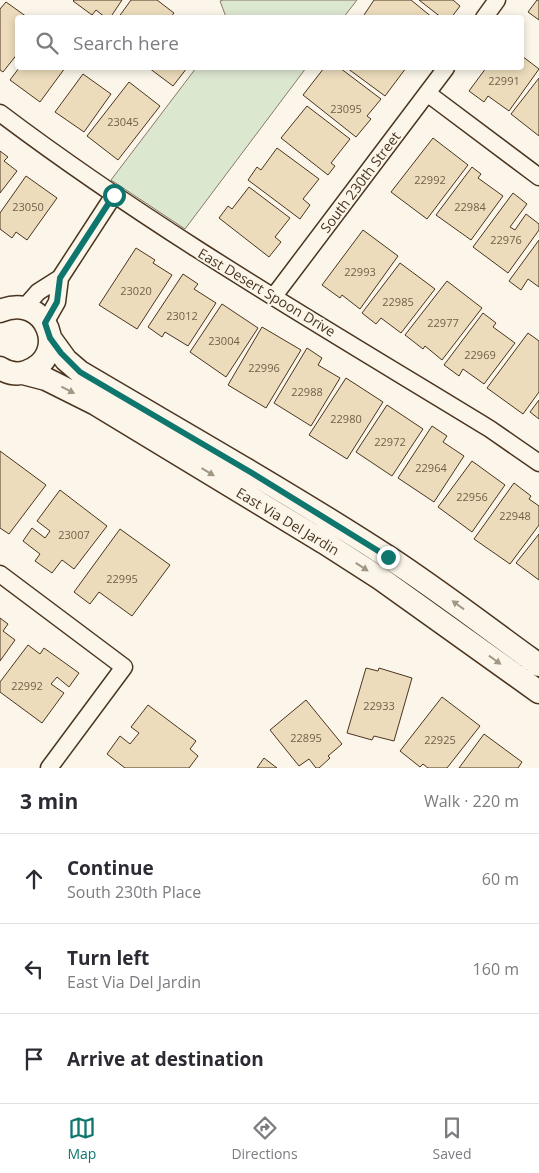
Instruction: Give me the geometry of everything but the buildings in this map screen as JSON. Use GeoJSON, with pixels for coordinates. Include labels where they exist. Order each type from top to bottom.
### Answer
{"type":"FeatureCollection","features":[{"type":"Feature","properties":{"kind":"street"},"geometry":{"type":"LineString","coordinates":[[486,15],[497,0]]}},
{"type":"Feature","properties":{"kind":"street","name":"South 230th Street"},"geometry":{"type":"LineString","coordinates":[[274,296],[444,70]]}},
{"type":"Feature","properties":{"kind":"street"},"geometry":{"type":"LineString","coordinates":[[427,93],[539,177]]}},
{"type":"Feature","properties":{"kind":"street","name":"East Desert Spoon Drive"},"geometry":{"type":"LineString","coordinates":[[0,113],[114,195],[192,246],[490,430],[539,463]]}},
{"type":"Feature","properties":{"kind":"street"},"geometry":{"type":"LineString","coordinates":[[8,308],[60,278],[114,195]]}},
{"type":"Feature","properties":{"kind":"street"},"geometry":{"type":"LineString","coordinates":[[9,374],[32,370],[46,356],[49,347],[48,330],[57,302],[60,278]]}},
{"type":"Feature","properties":{"kind":"street","name":"East Via Del Jardin"},"geometry":{"type":"LineString","coordinates":[[8,308],[40,316],[66,360],[80,372],[228,459],[388,557],[430,585],[539,665]]}},
{"type":"Feature","properties":{"kind":"street","name":"East Via Del Jardin"},"geometry":{"type":"LineString","coordinates":[[9,374],[46,379],[96,404],[325,543],[413,601],[539,692]]}},
{"type":"Feature","properties":{"kind":"street"},"geometry":{"type":"LineString","coordinates":[[0,574],[124,667],[49,768]]}},
{"type":"Feature","properties":{"kind":"green space"},"geometry":{"type":"Polygon","coordinates":[[[357,0],[345,15],[225,15],[220,1],[357,0]]]}},
{"type":"Feature","properties":{"kind":"green space"},"geometry":{"type":"Polygon","coordinates":[[[194,70],[304,70],[185,229],[111,180],[194,70]]]}},
{"type":"Feature","properties":{"kind":"route"},"geometry":{"type":"LineString","coordinates":[[114,195],[60,278],[57,302],[45,323],[50,338],[66,360],[80,372],[252,473],[388,557]]}}]}
